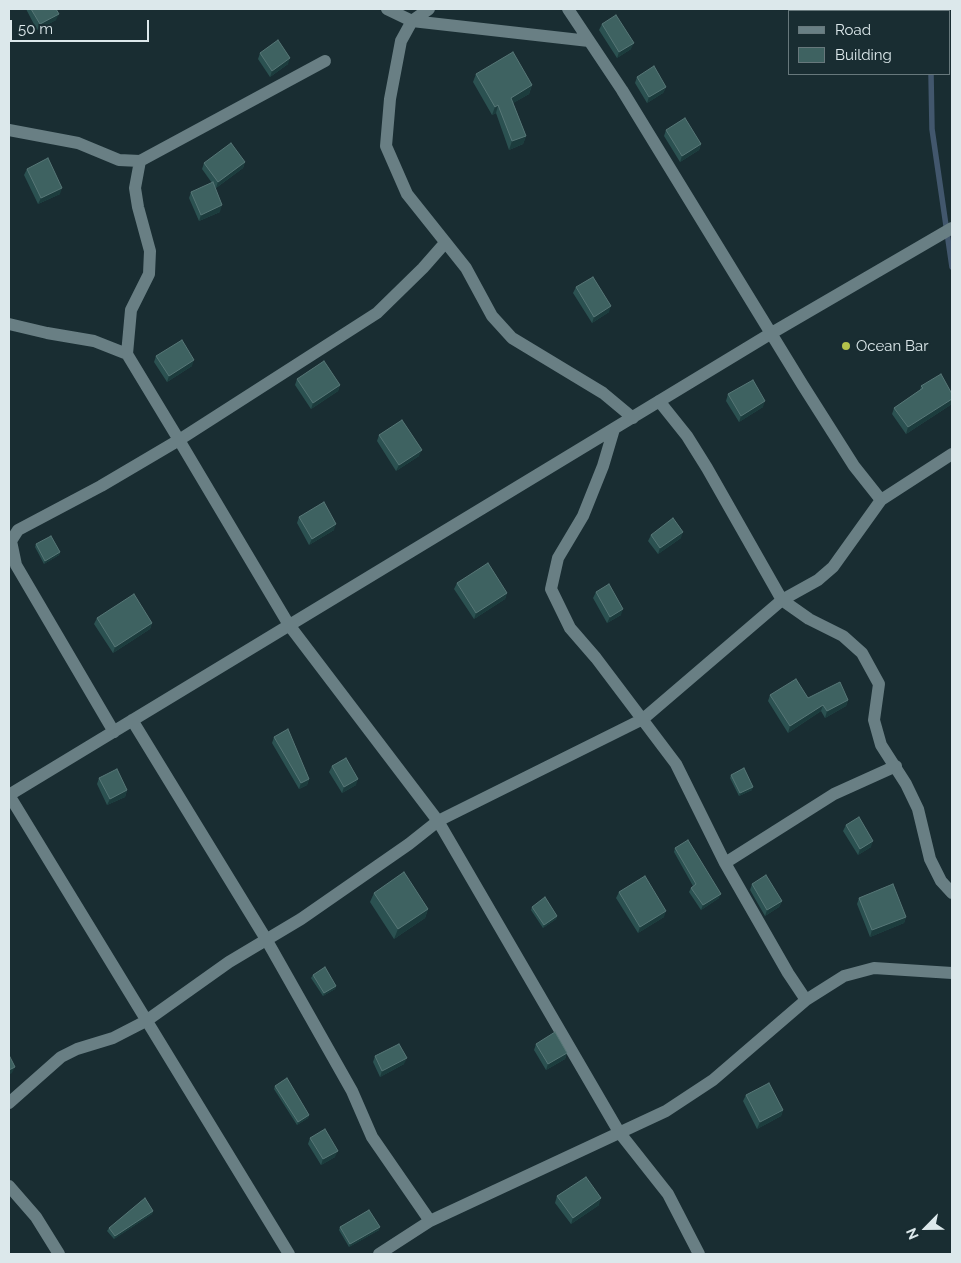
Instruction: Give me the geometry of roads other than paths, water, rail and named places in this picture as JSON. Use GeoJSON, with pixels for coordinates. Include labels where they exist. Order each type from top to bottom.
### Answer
{"type":"FeatureCollection","features":[{"type":"Feature","properties":{"kind":"street"},"geometry":{"type":"LineString","coordinates":[[387,9],[412,21],[589,40]]}},
{"type":"Feature","properties":{"kind":"street"},"geometry":{"type":"LineString","coordinates":[[429,9],[412,21],[401,41],[396,64],[386,146],[407,194],[466,268],[492,316],[512,338],[603,393],[633,418]]}},
{"type":"Feature","properties":{"kind":"street"},"geometry":{"type":"LineString","coordinates":[[568,9],[622,90],[770,334],[854,466],[881,500]]}},
{"type":"Feature","properties":{"kind":"street"},"geometry":{"type":"LineString","coordinates":[[9,130],[78,142],[119,160],[140,161],[325,61]]}},
{"type":"Feature","properties":{"kind":"street"},"geometry":{"type":"LineString","coordinates":[[140,161],[136,188],[138,207],[150,251],[149,274],[131,310],[128,326],[127,354],[289,625],[438,821],[619,1132],[668,1194],[699,1254]]}},
{"type":"Feature","properties":{"kind":"street"},"geometry":{"type":"LineString","coordinates":[[289,1254],[9,795],[770,334],[952,228]]}},
{"type":"Feature","properties":{"kind":"street"},"geometry":{"type":"LineString","coordinates":[[114,732],[16,565],[11,541],[18,530],[101,486],[179,440],[377,313],[424,268],[445,243]]}},
{"type":"Feature","properties":{"kind":"street"},"geometry":{"type":"LineString","coordinates":[[9,324],[46,333],[94,341],[127,354]]}},
{"type":"Feature","properties":{"kind":"street"},"geometry":{"type":"LineString","coordinates":[[659,401],[687,436],[707,468],[782,600],[810,619],[844,636],[862,653],[878,684],[876,727],[886,753],[896,766],[918,809],[930,859],[936,873],[952,893]]}},
{"type":"Feature","properties":{"kind":"street"},"geometry":{"type":"LineString","coordinates":[[614,429],[603,466],[582,516],[558,558],[551,589],[570,628],[643,719],[676,764],[725,863],[806,1000]]}},
{"type":"Feature","properties":{"kind":"street"},"geometry":{"type":"LineString","coordinates":[[9,1103],[61,1057],[77,1049],[113,1038],[146,1021],[266,939],[301,919],[409,844],[438,821],[643,719],[782,600],[818,580],[833,567],[881,500],[952,454]]}},
{"type":"Feature","properties":{"kind":"street"},"geometry":{"type":"LineString","coordinates":[[132,720],[266,939],[352,1091],[372,1137],[430,1221]]}},
{"type":"Feature","properties":{"kind":"street"},"geometry":{"type":"LineString","coordinates":[[725,863],[834,794],[896,766]]}},
{"type":"Feature","properties":{"kind":"street"},"geometry":{"type":"LineString","coordinates":[[379,1254],[430,1221],[666,1111],[713,1080],[806,1000],[844,976],[874,968],[952,973]]}},
{"type":"Feature","properties":{"kind":"street"},"geometry":{"type":"LineString","coordinates":[[9,1186],[36,1217],[59,1254]]}},
{"type":"Feature","properties":{"kind":"waterway"},"geometry":{"type":"LineString","coordinates":[[931,75],[932,129],[952,267]]}},
{"type":"Feature","properties":{"kind":"place","name":"Ocean Bar"},"geometry":{"type":"Point","coordinates":[846,346]}}]}
